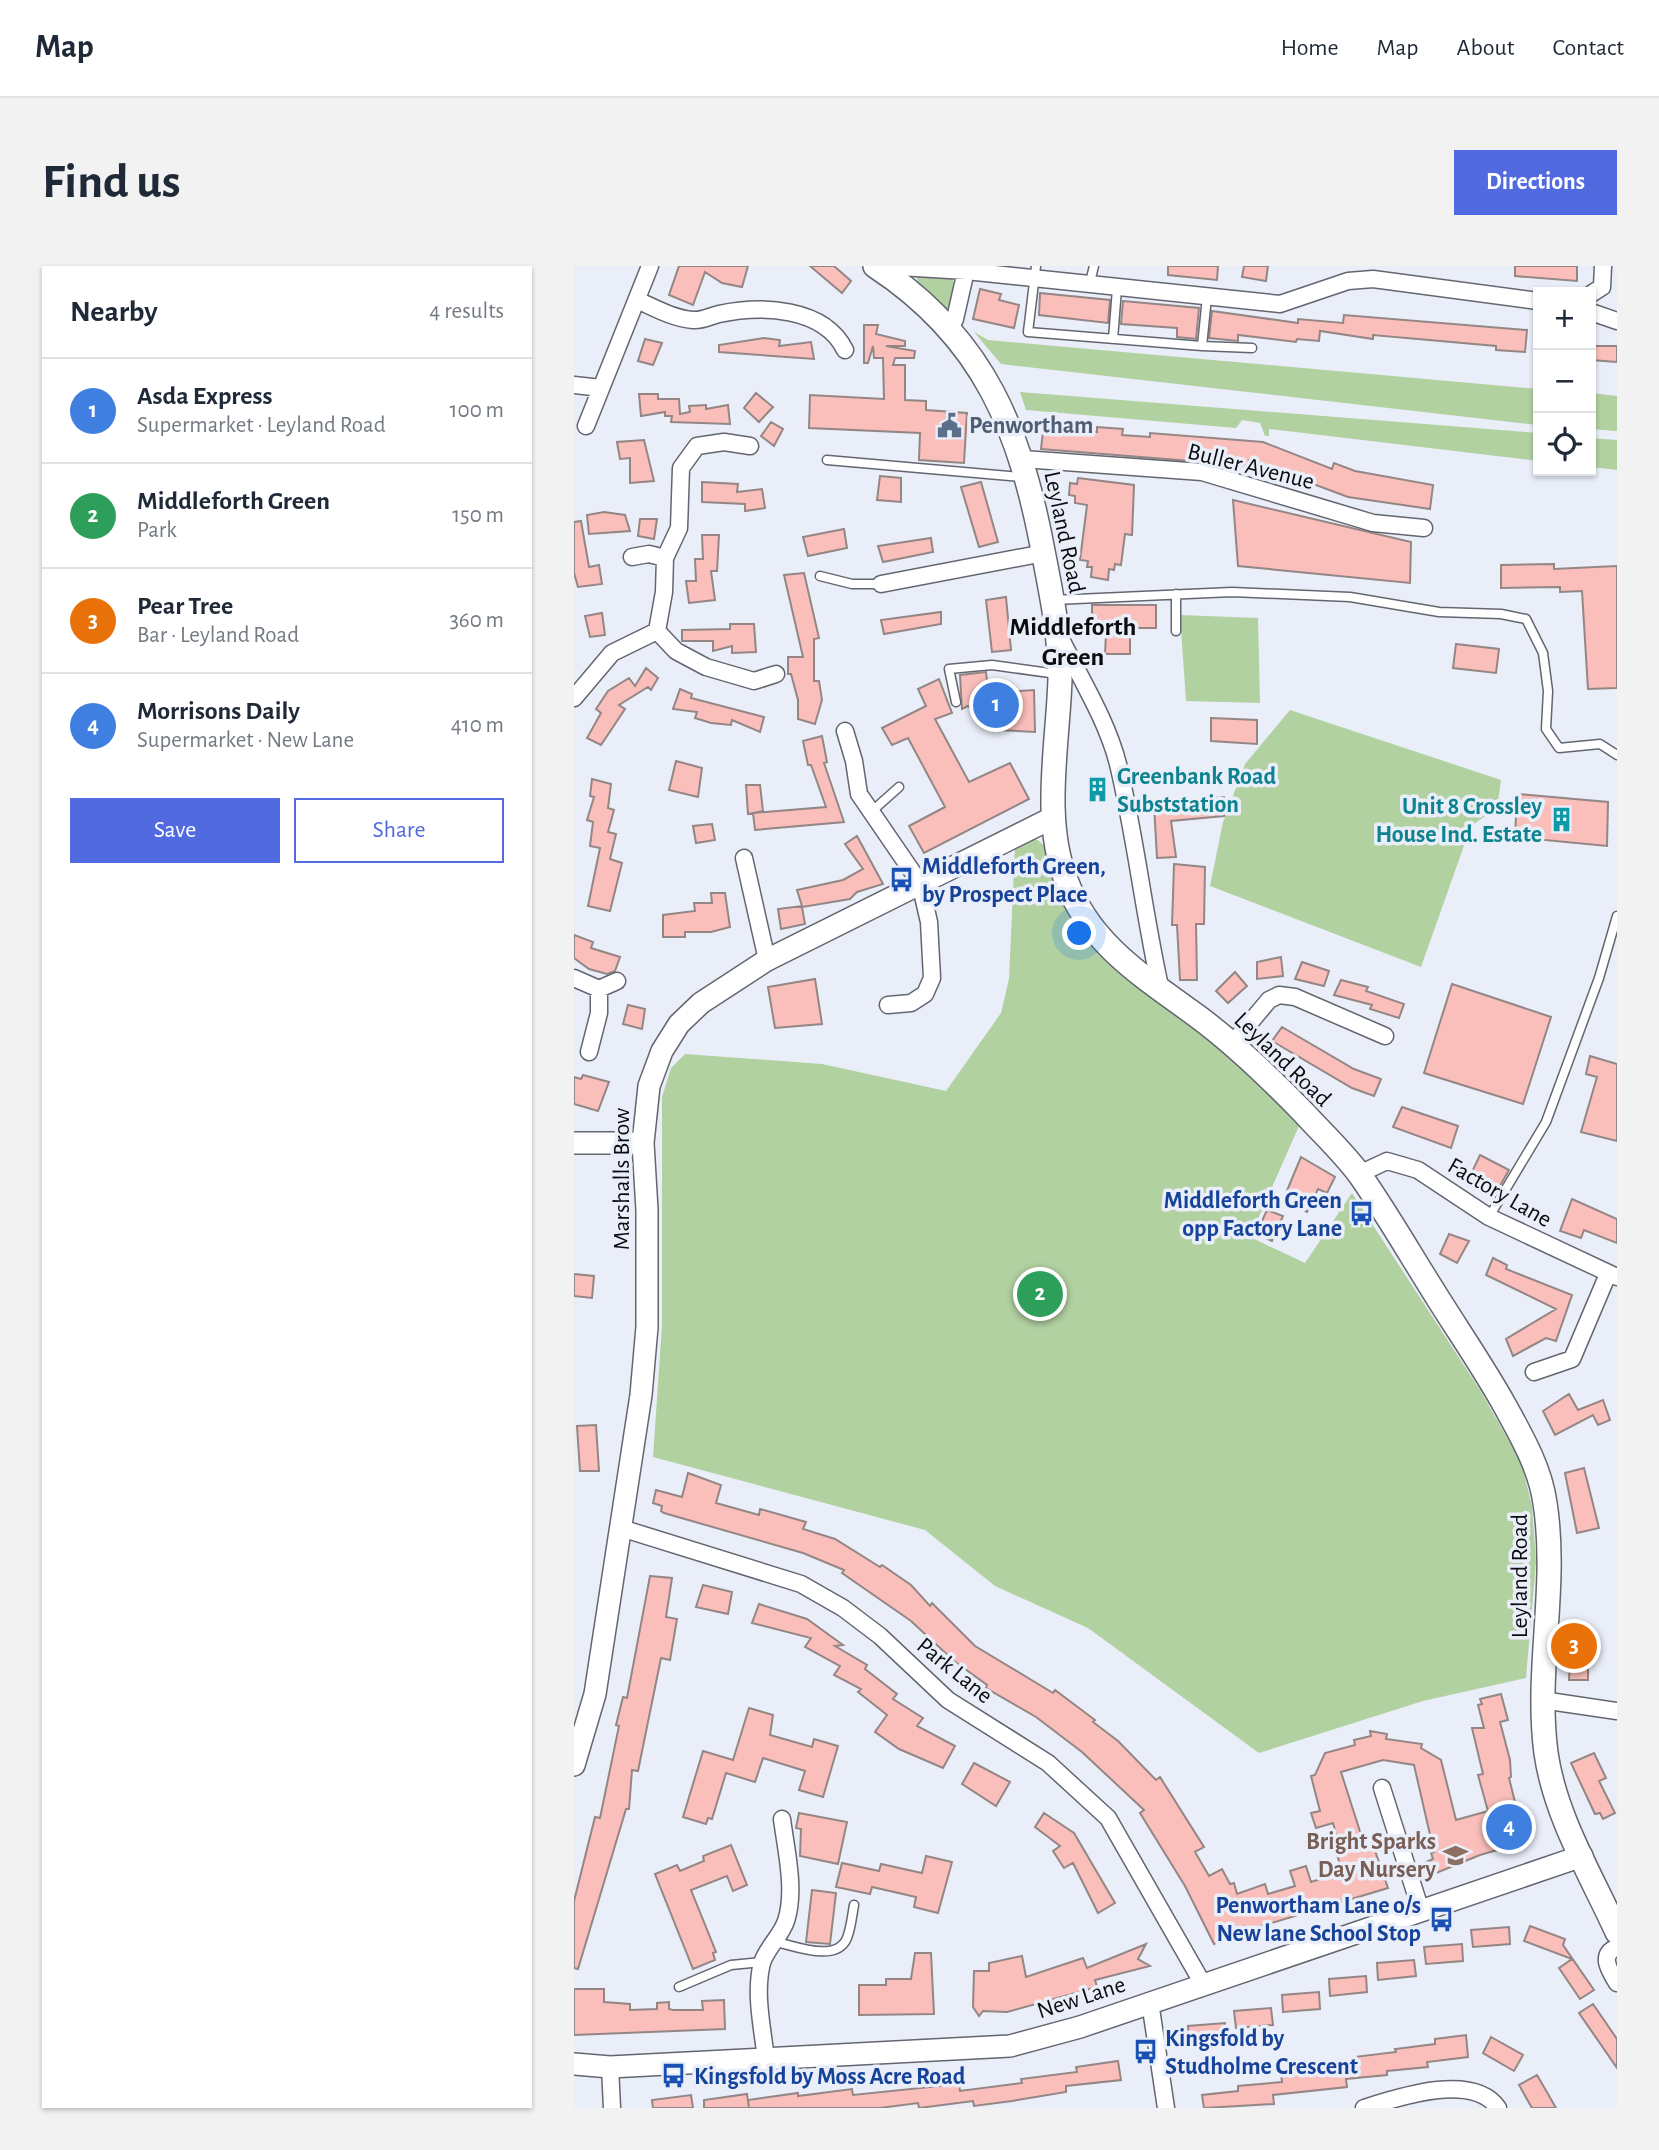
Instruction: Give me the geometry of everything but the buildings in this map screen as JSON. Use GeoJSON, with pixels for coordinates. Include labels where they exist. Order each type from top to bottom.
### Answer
{"type":"FeatureCollection","features":[{"type":"Feature","properties":{"kind":"main road","name":"Leyland Road"},"geometry":{"type":"LineString","coordinates":[[880,269],[950,329],[990,386],[1025,468],[1054,600],[1058,633],[1060,675],[1054,817],[1062,870],[1087,923],[1115,955],[1232,1044],[1301,1110],[1360,1174],[1503,1401],[1532,1457],[1545,1500],[1547,1526],[1549,1592],[1542,1700],[1547,1760],[1555,1793],[1617,1932]]}},
{"type":"Feature","properties":{"kind":"street"},"geometry":{"type":"LineString","coordinates":[[586,426],[650,266]]}},
{"type":"Feature","properties":{"kind":"street"},"geometry":{"type":"LineString","coordinates":[[1596,291],[1602,287],[1603,266]]}},
{"type":"Feature","properties":{"kind":"street"},"geometry":{"type":"LineString","coordinates":[[880,269],[899,267],[1035,273],[1089,286],[1280,304],[1345,274],[1533,300]]}},
{"type":"Feature","properties":{"kind":"street"},"geometry":{"type":"LineString","coordinates":[[950,329],[967,269]]}},
{"type":"Feature","properties":{"kind":"street"},"geometry":{"type":"LineString","coordinates":[[637,300],[673,317],[697,321],[754,309],[798,315],[822,322],[837,333],[845,350]]}},
{"type":"Feature","properties":{"kind":"street"},"geometry":{"type":"LineString","coordinates":[[1596,314],[1617,321]]}},
{"type":"Feature","properties":{"kind":"street"},"geometry":{"type":"LineString","coordinates":[[574,385],[601,388]]}},
{"type":"Feature","properties":{"kind":"street"},"geometry":{"type":"LineString","coordinates":[[657,631],[664,592],[665,558],[679,528],[681,468],[697,446],[724,442],[750,446]]}},
{"type":"Feature","properties":{"kind":"street","name":"Buller Avenue"},"geometry":{"type":"LineString","coordinates":[[1025,468],[1202,472],[1373,523],[1424,528]]}},
{"type":"Feature","properties":{"kind":"street"},"geometry":{"type":"LineString","coordinates":[[881,584],[1044,552]]}},
{"type":"Feature","properties":{"kind":"street"},"geometry":{"type":"LineString","coordinates":[[632,557],[649,554],[665,558]]}},
{"type":"Feature","properties":{"kind":"street"},"geometry":{"type":"LineString","coordinates":[[657,631],[676,651],[706,667],[754,681],[776,674]]}},
{"type":"Feature","properties":{"kind":"street"},"geometry":{"type":"LineString","coordinates":[[574,698],[612,653],[657,631]]}},
{"type":"Feature","properties":{"kind":"street"},"geometry":{"type":"LineString","coordinates":[[1058,633],[1102,721],[1117,762],[1145,920],[1161,991]]}},
{"type":"Feature","properties":{"kind":"street"},"geometry":{"type":"LineString","coordinates":[[845,730],[854,761],[859,794],[920,883],[929,922],[932,978],[925,994],[911,1003],[888,1005]]}},
{"type":"Feature","properties":{"kind":"street","name":"Marshalls Brow"},"geometry":{"type":"LineString","coordinates":[[574,1765],[595,1694],[641,1395],[647,1327],[647,1210],[643,1143],[645,1105],[653,1071],[669,1037],[701,1003],[767,960],[1054,817]]}},
{"type":"Feature","properties":{"kind":"street"},"geometry":{"type":"LineString","coordinates":[[744,858],[767,960]]}},
{"type":"Feature","properties":{"kind":"street"},"geometry":{"type":"LineString","coordinates":[[574,978],[599,989],[617,981]]}},
{"type":"Feature","properties":{"kind":"street"},"geometry":{"type":"LineString","coordinates":[[589,1052],[599,1013],[599,989]]}},
{"type":"Feature","properties":{"kind":"street"},"geometry":{"type":"LineString","coordinates":[[1232,1044],[1269,1000],[1279,995],[1295,997],[1385,1036]]}},
{"type":"Feature","properties":{"kind":"street"},"geometry":{"type":"LineString","coordinates":[[574,1143],[643,1143]]}},
{"type":"Feature","properties":{"kind":"street","name":"Factory Lane"},"geometry":{"type":"LineString","coordinates":[[1360,1174],[1387,1161],[1399,1162],[1418,1170],[1489,1217],[1612,1275]]}},
{"type":"Feature","properties":{"kind":"street"},"geometry":{"type":"LineString","coordinates":[[1534,1372],[1572,1360],[1612,1275]]}},
{"type":"Feature","properties":{"kind":"street","name":"Park Lane"},"geometry":{"type":"LineString","coordinates":[[621,1528],[801,1584],[843,1608],[880,1636],[948,1700],[1048,1763],[1108,1818],[1203,1984]]}},
{"type":"Feature","properties":{"kind":"street"},"geometry":{"type":"LineString","coordinates":[[1542,1700],[1617,1712]]}},
{"type":"Feature","properties":{"kind":"street"},"geometry":{"type":"LineString","coordinates":[[1382,1788],[1421,1911]]}},
{"type":"Feature","properties":{"kind":"street"},"geometry":{"type":"LineString","coordinates":[[766,2060],[759,1997],[762,1962],[776,1942],[787,1918],[790,1894],[782,1819]]}},
{"type":"Feature","properties":{"kind":"street","name":"New Lane"},"geometry":{"type":"LineString","coordinates":[[574,2064],[610,2067],[1010,2046],[1080,2027],[1582,1856]]}},
{"type":"Feature","properties":{"kind":"street"},"geometry":{"type":"LineString","coordinates":[[1617,1947],[1609,1950],[1606,1957],[1617,1983]]}},
{"type":"Feature","properties":{"kind":"street"},"geometry":{"type":"LineString","coordinates":[[1150,2002],[1166,2108]]}},
{"type":"Feature","properties":{"kind":"street"},"geometry":{"type":"LineString","coordinates":[[610,2067],[612,2108]]}},
{"type":"Feature","properties":{"kind":"street"},"geometry":{"type":"LineString","coordinates":[[1364,2108],[1449,2088],[1472,2090],[1498,2108]]}},
{"type":"Feature","properties":{"kind":"lane"},"geometry":{"type":"LineString","coordinates":[[1089,286],[1094,266]]}},
{"type":"Feature","properties":{"kind":"lane"},"geometry":{"type":"LineString","coordinates":[[1035,273],[1028,332],[1252,348]]}},
{"type":"Feature","properties":{"kind":"lane"},"geometry":{"type":"LineString","coordinates":[[1113,339],[1117,289]]}},
{"type":"Feature","properties":{"kind":"lane"},"geometry":{"type":"LineString","coordinates":[[1202,346],[1207,297]]}},
{"type":"Feature","properties":{"kind":"lane"},"geometry":{"type":"LineString","coordinates":[[827,460],[1025,468]]}},
{"type":"Feature","properties":{"kind":"lane"},"geometry":{"type":"LineString","coordinates":[[820,576],[852,584],[881,584]]}},
{"type":"Feature","properties":{"kind":"lane"},"geometry":{"type":"LineString","coordinates":[[1054,600],[1232,592],[1350,597],[1439,612],[1501,614],[1526,619],[1543,653],[1548,691],[1546,729],[1559,748],[1600,744],[1617,755]]}},
{"type":"Feature","properties":{"kind":"lane"},"geometry":{"type":"LineString","coordinates":[[1176,594],[1177,631]]}},
{"type":"Feature","properties":{"kind":"lane"},"geometry":{"type":"LineString","coordinates":[[956,702],[949,669],[992,665],[1060,675]]}},
{"type":"Feature","properties":{"kind":"lane"},"geometry":{"type":"LineString","coordinates":[[871,812],[899,788]]}},
{"type":"Feature","properties":{"kind":"lane"},"geometry":{"type":"LineString","coordinates":[[1489,1217],[1546,1122],[1599,978],[1617,916]]}},
{"type":"Feature","properties":{"kind":"lane"},"geometry":{"type":"LineString","coordinates":[[776,1942],[825,1952],[837,1948],[847,1939],[854,1905]]}},
{"type":"Feature","properties":{"kind":"lane"},"geometry":{"type":"LineString","coordinates":[[679,1987],[731,1965],[762,1962]]}},
{"type":"Feature","properties":{"kind":"green space"},"geometry":{"type":"Polygon","coordinates":[[[916,275],[952,277],[954,284],[948,311],[918,283],[916,275]]]}},
{"type":"Feature","properties":{"kind":"green space"},"geometry":{"type":"Polygon","coordinates":[[[974,332],[988,340],[1533,389],[1533,424],[1001,364],[974,332]]]}},
{"type":"Feature","properties":{"kind":"green space"},"geometry":{"type":"Polygon","coordinates":[[[1020,392],[1533,433],[1533,460],[1269,429],[1269,436],[1265,436],[1260,423],[1242,420],[1236,428],[1026,410],[1020,392]]]}},
{"type":"Feature","properties":{"kind":"green space"},"geometry":{"type":"Polygon","coordinates":[[[1596,394],[1617,396],[1617,431],[1596,429],[1596,394]]]}},
{"type":"Feature","properties":{"kind":"green space"},"geometry":{"type":"Polygon","coordinates":[[[1596,438],[1617,440],[1617,470],[1596,468],[1596,438]]]}},
{"type":"Feature","properties":{"kind":"green space"},"geometry":{"type":"Polygon","coordinates":[[[1180,615],[1258,618],[1260,703],[1186,701],[1180,615]]]}},
{"type":"Feature","properties":{"kind":"green space"},"geometry":{"type":"Polygon","coordinates":[[[1290,710],[1501,780],[1497,808],[1471,826],[1421,967],[1210,886],[1223,822],[1245,764],[1290,710]]]}},
{"type":"Feature","properties":{"kind":"green space"},"geometry":{"type":"Polygon","coordinates":[[[1036,839],[1045,846],[1070,911],[1117,966],[1235,1062],[1299,1126],[1250,1237],[1305,1263],[1352,1193],[1480,1390],[1521,1462],[1532,1506],[1536,1562],[1526,1678],[1423,1701],[1259,1753],[1088,1628],[995,1586],[925,1530],[653,1457],[662,1325],[662,1097],[671,1068],[685,1054],[822,1064],[946,1091],[1001,1013],[1009,979],[1015,847],[1036,839]]]}},
{"type":"Feature","properties":{"kind":"place","name":"Penwortham"},"geometry":{"type":"Point","coordinates":[949,425]}},
{"type":"Feature","properties":{"kind":"place","name":"Asda Express"},"geometry":{"type":"Point","coordinates":[996,705]}},
{"type":"Feature","properties":{"kind":"place","name":"Greenbank Road Subststation"},"geometry":{"type":"Point","coordinates":[1097,790]}},
{"type":"Feature","properties":{"kind":"place","name":"Unit 8 Crossley House Ind. Estate"},"geometry":{"type":"Point","coordinates":[1562,820]}},
{"type":"Feature","properties":{"kind":"place","name":"Middleforth Green, by Prospect Place"},"geometry":{"type":"Point","coordinates":[902,880]}},
{"type":"Feature","properties":{"kind":"place","name":"Middleforth Green opp Factory Lane"},"geometry":{"type":"Point","coordinates":[1362,1214]}},
{"type":"Feature","properties":{"kind":"place","name":"Middleforth Green"},"geometry":{"type":"Point","coordinates":[1040,1294]}},
{"type":"Feature","properties":{"kind":"place","name":"Pear Tree"},"geometry":{"type":"Point","coordinates":[1574,1646]}},
{"type":"Feature","properties":{"kind":"place","name":"Morrisons Daily"},"geometry":{"type":"Point","coordinates":[1509,1827]}},
{"type":"Feature","properties":{"kind":"place","name":"Bright Sparks Day Nursery"},"geometry":{"type":"Point","coordinates":[1456,1855]}},
{"type":"Feature","properties":{"kind":"place","name":"Penwortham Lane o/s New lane School Stop"},"geometry":{"type":"Point","coordinates":[1441,1919]}},
{"type":"Feature","properties":{"kind":"place","name":"Kingsfold by Studholme Crescent"},"geometry":{"type":"Point","coordinates":[1145,2052]}},
{"type":"Feature","properties":{"kind":"place","name":"Kingsfold by Moss Acre Road"},"geometry":{"type":"Point","coordinates":[674,2076]}},
{"type":"Feature","properties":{"kind":"district","name":"Middleforth Green"},"geometry":{"type":"Point","coordinates":[1073,641]}}]}
